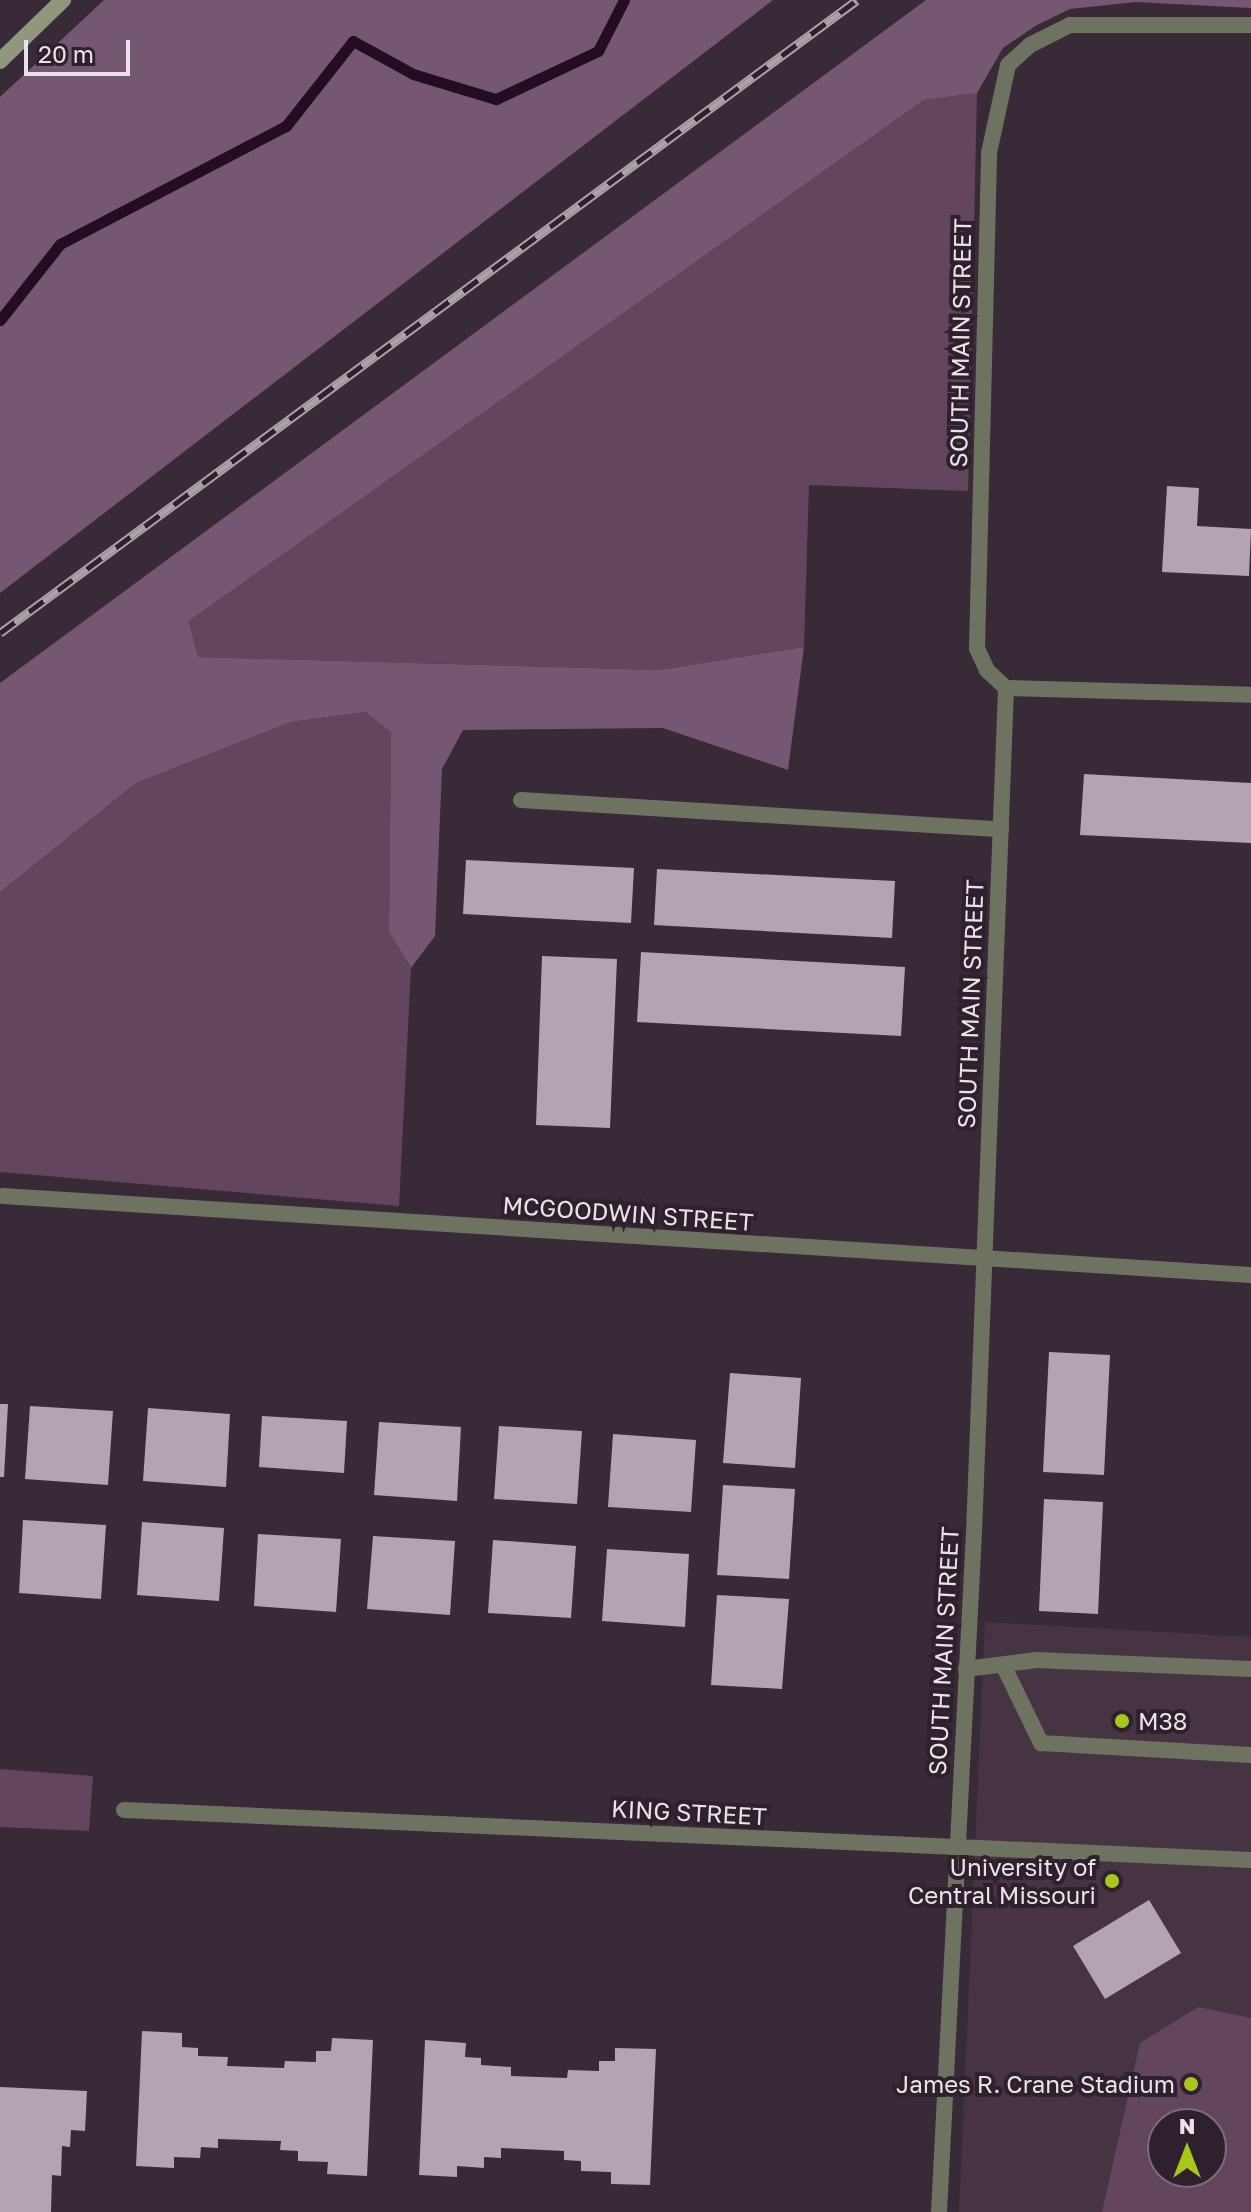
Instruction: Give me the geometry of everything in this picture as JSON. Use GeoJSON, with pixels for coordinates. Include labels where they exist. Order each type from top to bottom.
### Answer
{"type":"FeatureCollection","features":[{"type":"Feature","properties":{"kind":"street"},"geometry":{"type":"LineString","coordinates":[[0,61],[63,0]]}},
{"type":"Feature","properties":{"kind":"street","name":"SOUTH MAIN STREET"},"geometry":{"type":"LineString","coordinates":[[939,2212],[985,1259],[1006,688],[987,670],[977,649],[989,153],[1008,65],[1030,45],[1070,25],[1251,25]]}},
{"type":"Feature","properties":{"kind":"street"},"geometry":{"type":"LineString","coordinates":[[1006,688],[1251,695]]}},
{"type":"Feature","properties":{"kind":"street"},"geometry":{"type":"LineString","coordinates":[[521,800],[1001,829]]}},
{"type":"Feature","properties":{"kind":"street","name":"MCGOODWIN STREET"},"geometry":{"type":"LineString","coordinates":[[3,1196],[1251,1275]]}},
{"type":"Feature","properties":{"kind":"street"},"geometry":{"type":"LineString","coordinates":[[966,1669],[1004,1667],[1036,1660],[1251,1669]]}},
{"type":"Feature","properties":{"kind":"street"},"geometry":{"type":"LineString","coordinates":[[1004,1667],[1041,1743],[1251,1755]]}},
{"type":"Feature","properties":{"kind":"street","name":"KING STREET"},"geometry":{"type":"LineString","coordinates":[[124,1810],[1251,1860]]}},
{"type":"Feature","properties":{"kind":"shaded area"},"geometry":{"type":"Polygon","coordinates":[[[104,0],[773,0],[0,593],[0,97],[104,0]]]}},
{"type":"Feature","properties":{"kind":"shaded area"},"geometry":{"type":"Polygon","coordinates":[[[926,0],[1251,0],[1251,8],[1136,2],[1070,9],[1037,25],[1003,48],[977,93],[924,100],[189,621],[198,657],[659,670],[804,647],[788,770],[663,728],[463,730],[442,769],[435,936],[411,968],[389,931],[391,732],[365,712],[291,722],[136,783],[0,892],[0,683],[926,0]]]}},
{"type":"Feature","properties":{"kind":"shaded area"},"geometry":{"type":"Polygon","coordinates":[[[977,93],[968,491],[809,485],[804,647],[659,670],[198,657],[189,621],[924,100],[977,93]]]}},
{"type":"Feature","properties":{"kind":"shaded area"},"geometry":{"type":"Polygon","coordinates":[[[365,712],[391,732],[389,930],[411,968],[399,1206],[0,1172],[0,892],[136,783],[291,722],[365,712]]]}},
{"type":"Feature","properties":{"kind":"shaded area","name":"University of Central Missouri"},"geometry":{"type":"Polygon","coordinates":[[[985,1622],[1251,1637],[1251,2212],[959,2212],[985,1622]]]}},
{"type":"Feature","properties":{"kind":"shaded area"},"geometry":{"type":"Polygon","coordinates":[[[0,1769],[93,1776],[89,1831],[0,1827],[0,1769]]]}},
{"type":"Feature","properties":{"kind":"shaded area","name":"James R. Crane Stadium"},"geometry":{"type":"Polygon","coordinates":[[[1198,2007],[1251,2018],[1251,2212],[1102,2212],[1140,2043],[1198,2007]]]}},
{"type":"Feature","properties":{"kind":"building"},"geometry":{"type":"Polygon","coordinates":[[[1167,486],[1199,488],[1197,526],[1251,529],[1249,576],[1162,572],[1167,486]]]}},
{"type":"Feature","properties":{"kind":"building"},"geometry":{"type":"Polygon","coordinates":[[[1084,774],[1251,783],[1251,843],[1080,835],[1084,774]]]}},
{"type":"Feature","properties":{"kind":"building"},"geometry":{"type":"Polygon","coordinates":[[[466,860],[634,868],[631,923],[463,914],[466,860]]]}},
{"type":"Feature","properties":{"kind":"building"},"geometry":{"type":"Polygon","coordinates":[[[657,869],[895,881],[892,938],[654,925],[657,869]]]}},
{"type":"Feature","properties":{"kind":"building"},"geometry":{"type":"Polygon","coordinates":[[[641,952],[905,967],[901,1036],[637,1022],[641,952]]]}},
{"type":"Feature","properties":{"kind":"building"},"geometry":{"type":"Polygon","coordinates":[[[542,956],[617,959],[610,1128],[536,1125],[542,956]]]}},
{"type":"Feature","properties":{"kind":"building"},"geometry":{"type":"Polygon","coordinates":[[[1049,1352],[1110,1355],[1104,1475],[1043,1472],[1049,1352]]]}},
{"type":"Feature","properties":{"kind":"building"},"geometry":{"type":"Polygon","coordinates":[[[730,1373],[801,1378],[795,1468],[723,1463],[730,1373]]]}},
{"type":"Feature","properties":{"kind":"building"},"geometry":{"type":"Polygon","coordinates":[[[0,1404],[8,1404],[4,1477],[0,1477],[0,1404]]]}},
{"type":"Feature","properties":{"kind":"building"},"geometry":{"type":"Polygon","coordinates":[[[30,1406],[113,1411],[108,1485],[25,1479],[30,1406]]]}},
{"type":"Feature","properties":{"kind":"building"},"geometry":{"type":"Polygon","coordinates":[[[148,1408],[230,1414],[226,1487],[143,1481],[148,1408]]]}},
{"type":"Feature","properties":{"kind":"building"},"geometry":{"type":"Polygon","coordinates":[[[262,1416],[347,1421],[344,1473],[259,1467],[262,1416]]]}},
{"type":"Feature","properties":{"kind":"building"},"geometry":{"type":"Polygon","coordinates":[[[379,1422],[461,1427],[457,1501],[374,1495],[379,1422]]]}},
{"type":"Feature","properties":{"kind":"building"},"geometry":{"type":"Polygon","coordinates":[[[499,1426],[582,1431],[577,1504],[494,1499],[499,1426]]]}},
{"type":"Feature","properties":{"kind":"building"},"geometry":{"type":"Polygon","coordinates":[[[613,1434],[696,1440],[691,1512],[608,1507],[613,1434]]]}},
{"type":"Feature","properties":{"kind":"building"},"geometry":{"type":"Polygon","coordinates":[[[723,1485],[795,1489],[789,1579],[717,1575],[723,1485]]]}},
{"type":"Feature","properties":{"kind":"building"},"geometry":{"type":"Polygon","coordinates":[[[1044,1499],[1103,1502],[1098,1614],[1039,1611],[1044,1499]]]}},
{"type":"Feature","properties":{"kind":"building"},"geometry":{"type":"Polygon","coordinates":[[[23,1520],[106,1525],[101,1599],[19,1593],[23,1520]]]}},
{"type":"Feature","properties":{"kind":"building"},"geometry":{"type":"Polygon","coordinates":[[[142,1522],[224,1528],[219,1601],[137,1595],[142,1522]]]}},
{"type":"Feature","properties":{"kind":"building"},"geometry":{"type":"Polygon","coordinates":[[[258,1534],[341,1539],[336,1612],[254,1606],[258,1534]]]}},
{"type":"Feature","properties":{"kind":"building"},"geometry":{"type":"Polygon","coordinates":[[[373,1536],[455,1541],[450,1615],[367,1609],[373,1536]]]}},
{"type":"Feature","properties":{"kind":"building"},"geometry":{"type":"Polygon","coordinates":[[[493,1540],[576,1546],[571,1618],[488,1613],[493,1540]]]}},
{"type":"Feature","properties":{"kind":"building"},"geometry":{"type":"Polygon","coordinates":[[[607,1549],[689,1554],[685,1627],[602,1621],[607,1549]]]}},
{"type":"Feature","properties":{"kind":"building"},"geometry":{"type":"Polygon","coordinates":[[[717,1595],[789,1599],[782,1689],[711,1685],[717,1595]]]}},
{"type":"Feature","properties":{"kind":"building"},"geometry":{"type":"Polygon","coordinates":[[[1149,1900],[1181,1953],[1105,1999],[1073,1946],[1149,1900]]]}},
{"type":"Feature","properties":{"kind":"building"},"geometry":{"type":"Polygon","coordinates":[[[142,2031],[182,2033],[182,2047],[198,2048],[198,2056],[228,2057],[227,2066],[284,2068],[285,2061],[316,2062],[316,2051],[331,2051],[332,2038],[373,2040],[367,2176],[327,2174],[328,2162],[298,2161],[298,2151],[280,2150],[281,2141],[218,2139],[218,2148],[201,2147],[200,2158],[174,2157],[174,2168],[136,2166],[142,2031]]]}},
{"type":"Feature","properties":{"kind":"building"},"geometry":{"type":"Polygon","coordinates":[[[425,2040],[466,2043],[465,2057],[481,2058],[481,2065],[511,2067],[511,2076],[567,2078],[568,2070],[599,2071],[599,2061],[615,2061],[615,2048],[656,2049],[650,2185],[611,2184],[611,2172],[581,2171],[581,2161],[564,2160],[564,2151],[501,2148],[501,2158],[484,2157],[484,2168],[457,2166],[457,2177],[419,2175],[425,2040]]]}},
{"type":"Feature","properties":{"kind":"building"},"geometry":{"type":"Polygon","coordinates":[[[0,2087],[87,2091],[85,2131],[71,2130],[70,2147],[62,2146],[61,2176],[52,2175],[51,2212],[0,2212],[0,2087]]]}},
{"type":"Feature","properties":{"kind":"waterway"},"geometry":{"type":"LineString","coordinates":[[0,320],[60,244],[286,126],[353,41],[413,74],[496,99],[598,51],[624,0]]}},
{"type":"Feature","properties":{"kind":"railway"},"geometry":{"type":"LineString","coordinates":[[0,633],[857,0]]}},
{"type":"Feature","properties":{"kind":"place","name":"M38"},"geometry":{"type":"Point","coordinates":[1122,1721]}},
{"type":"Feature","properties":{"kind":"place","name":"University of Central Missouri"},"geometry":{"type":"Point","coordinates":[1112,1881]}},
{"type":"Feature","properties":{"kind":"place","name":"James R. Crane Stadium"},"geometry":{"type":"Point","coordinates":[1191,2084]}}]}
